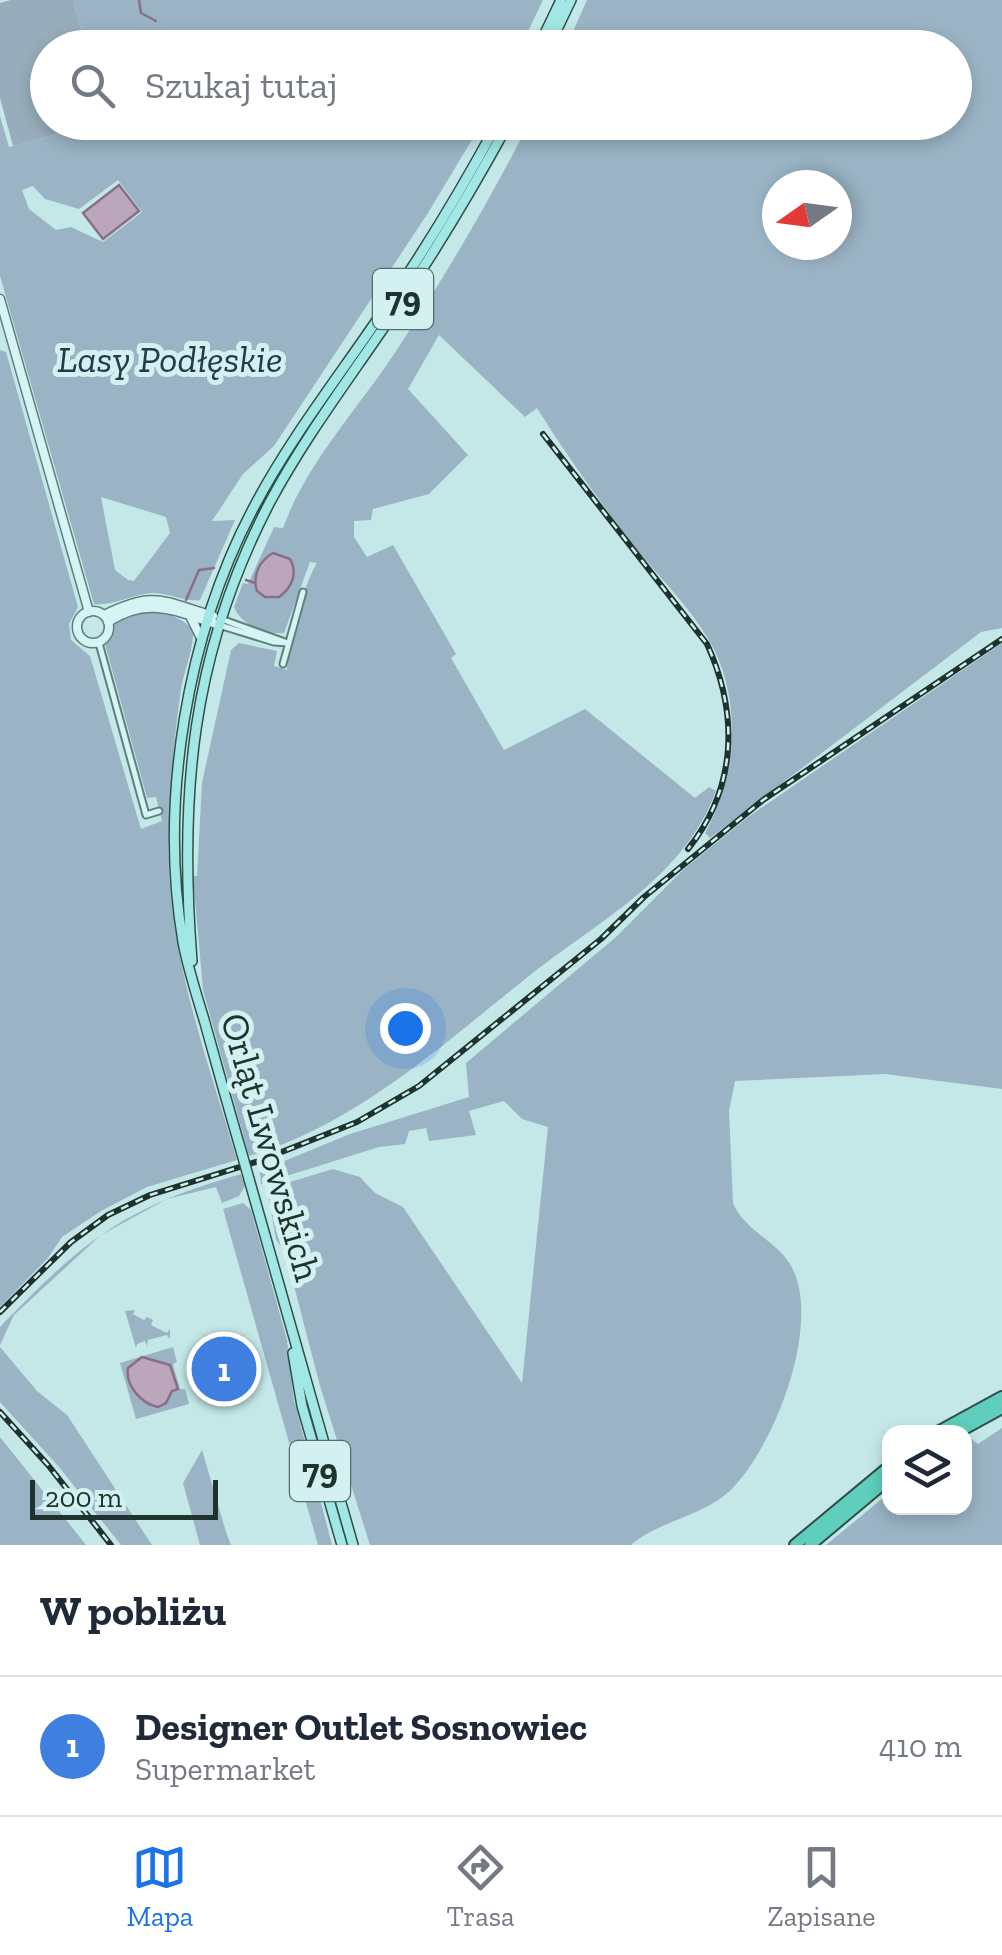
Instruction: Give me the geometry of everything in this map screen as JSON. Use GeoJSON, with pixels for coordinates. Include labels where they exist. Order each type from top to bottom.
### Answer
{"type":"FeatureCollection","features":[{"type":"Feature","properties":{"kind":"highway"},"geometry":{"type":"LineString","coordinates":[[951,1425],[1002,1397]]}},
{"type":"Feature","properties":{"kind":"highway"},"geometry":{"type":"LineString","coordinates":[[971,1425],[1002,1408]]}},
{"type":"Feature","properties":{"kind":"highway"},"geometry":{"type":"LineString","coordinates":[[795,1545],[882,1473]]}},
{"type":"Feature","properties":{"kind":"highway"},"geometry":{"type":"LineString","coordinates":[[810,1545],[882,1485]]}},
{"type":"Feature","properties":{"kind":"main road"},"geometry":{"type":"LineString","coordinates":[[547,30],[561,0]]}},
{"type":"Feature","properties":{"kind":"main road"},"geometry":{"type":"LineString","coordinates":[[557,30],[572,0]]}},
{"type":"Feature","properties":{"kind":"main road","name":"79"},"geometry":{"type":"LineString","coordinates":[[195,988],[180,921],[176,828],[186,708],[209,618],[261,495],[421,254],[488,140]]}},
{"type":"Feature","properties":{"kind":"main road","name":"79"},"geometry":{"type":"LineString","coordinates":[[195,988],[187,896],[186,816],[195,727],[227,601],[257,528],[293,461],[429,259],[498,140]]}},
{"type":"Feature","properties":{"kind":"main road","name":"Orląt Lwowskich"},"geometry":{"type":"LineString","coordinates":[[195,988],[353,1545]]}},
{"type":"Feature","properties":{"kind":"main road","name":"Orląt Lwowskich"},"geometry":{"type":"LineString","coordinates":[[289,1321],[300,1396],[342,1545]]}},
{"type":"Feature","properties":{"kind":"street"},"geometry":{"type":"LineString","coordinates":[[0,299],[89,612]]}},
{"type":"Feature","properties":{"kind":"street"},"geometry":{"type":"LineString","coordinates":[[283,664],[303,592]]}},
{"type":"Feature","properties":{"kind":"street"},"geometry":{"type":"LineString","coordinates":[[191,613],[216,598]]}},
{"type":"Feature","properties":{"kind":"street"},"geometry":{"type":"LineString","coordinates":[[227,601],[238,628]]}},
{"type":"Feature","properties":{"kind":"street"},"geometry":{"type":"LineString","coordinates":[[89,612],[106,618],[146,606],[191,613],[288,643]]}},
{"type":"Feature","properties":{"kind":"street"},"geometry":{"type":"LineString","coordinates":[[89,612],[79,620],[78,632],[86,642],[98,642],[109,632],[106,618]]}},
{"type":"Feature","properties":{"kind":"street"},"geometry":{"type":"LineString","coordinates":[[191,613],[202,640]]}},
{"type":"Feature","properties":{"kind":"street"},"geometry":{"type":"LineString","coordinates":[[214,642],[238,628]]}},
{"type":"Feature","properties":{"kind":"street"},"geometry":{"type":"LineString","coordinates":[[98,642],[146,815],[159,811]]}},
{"type":"Feature","properties":{"kind":"green space"},"geometry":{"type":"Polygon","coordinates":[[[73,0],[543,0],[529,30],[81,30],[73,0]]]}},
{"type":"Feature","properties":{"kind":"green space"},"geometry":{"type":"Polygon","coordinates":[[[587,0],[1002,0],[1002,628],[981,632],[710,838],[705,833],[724,788],[729,763],[731,713],[721,664],[710,642],[684,604],[608,512],[537,408],[525,417],[439,335],[408,389],[468,455],[429,494],[373,509],[371,520],[354,521],[354,537],[367,557],[393,545],[456,654],[451,658],[504,750],[585,709],[695,798],[709,787],[716,791],[702,822],[683,849],[661,874],[610,917],[397,1080],[326,1124],[249,1156],[203,990],[193,876],[197,876],[202,783],[231,650],[239,643],[277,651],[274,666],[287,670],[297,615],[317,563],[310,562],[284,633],[255,628],[234,607],[274,527],[283,528],[318,460],[430,298],[520,140],[972,140],[972,30],[574,30],[587,0]]]}},
{"type":"Feature","properties":{"kind":"green space","name":"Lasy Podłęskie"},"geometry":{"type":"Polygon","coordinates":[[[0,116],[9,147],[35,140],[472,140],[274,446],[243,474],[212,521],[235,520],[200,600],[151,593],[94,604],[0,276],[0,116]],[[118,180],[79,209],[45,199],[33,186],[22,190],[29,209],[56,230],[71,227],[103,242],[142,212],[118,180]],[[101,497],[115,570],[128,580],[134,581],[170,533],[166,517],[101,497]]]}},
{"type":"Feature","properties":{"kind":"green space"},"geometry":{"type":"Polygon","coordinates":[[[0,350],[6,352],[78,607],[69,624],[71,640],[90,656],[141,829],[162,821],[156,797],[147,798],[105,644],[117,620],[137,610],[168,614],[193,630],[175,741],[169,869],[179,954],[237,1160],[147,1187],[101,1211],[62,1237],[48,1258],[0,1307],[0,350]]]}},
{"type":"Feature","properties":{"kind":"green space"},"geometry":{"type":"Polygon","coordinates":[[[1002,643],[1002,1089],[885,1074],[735,1081],[729,1111],[733,1203],[744,1221],[790,1264],[799,1289],[801,1319],[788,1386],[760,1450],[743,1476],[714,1503],[631,1545],[370,1545],[320,1386],[286,1255],[276,1239],[267,1189],[333,1169],[360,1177],[375,1193],[403,1207],[522,1383],[548,1127],[522,1119],[504,1101],[469,1111],[476,1135],[429,1141],[426,1128],[409,1131],[405,1144],[379,1147],[261,1184],[260,1171],[350,1134],[469,1097],[466,1063],[616,937],[683,870],[748,817],[1002,643]]]}},
{"type":"Feature","properties":{"kind":"green space"},"geometry":{"type":"Polygon","coordinates":[[[241,1174],[245,1186],[239,1196],[222,1203],[216,1187],[169,1199],[241,1174]]]}},
{"type":"Feature","properties":{"kind":"green space"},"geometry":{"type":"Polygon","coordinates":[[[166,1200],[104,1233],[135,1214],[166,1200]]]}},
{"type":"Feature","properties":{"kind":"green space"},"geometry":{"type":"Polygon","coordinates":[[[243,1203],[251,1210],[287,1340],[294,1400],[332,1545],[318,1545],[223,1209],[243,1203]]]}},
{"type":"Feature","properties":{"kind":"green space"},"geometry":{"type":"Polygon","coordinates":[[[98,1238],[14,1315],[0,1345],[0,1327],[56,1271],[98,1238]]]}},
{"type":"Feature","properties":{"kind":"green space"},"geometry":{"type":"Polygon","coordinates":[[[135,1310],[133,1314],[153,1320],[151,1325],[167,1333],[170,1329],[170,1339],[167,1335],[148,1340],[147,1346],[145,1341],[136,1348],[125,1311],[135,1310]]]}},
{"type":"Feature","properties":{"kind":"green space"},"geometry":{"type":"Polygon","coordinates":[[[0,1347],[37,1391],[67,1415],[152,1545],[121,1545],[59,1467],[0,1402],[0,1347]]]}},
{"type":"Feature","properties":{"kind":"green space"},"geometry":{"type":"Polygon","coordinates":[[[173,1347],[180,1389],[185,1389],[189,1404],[136,1419],[120,1363],[173,1347]]]}},
{"type":"Feature","properties":{"kind":"green space"},"geometry":{"type":"Polygon","coordinates":[[[1002,1428],[1002,1545],[826,1545],[882,1499],[882,1515],[972,1515],[972,1440],[978,1444],[1002,1428]]]}},
{"type":"Feature","properties":{"kind":"green space"},"geometry":{"type":"Polygon","coordinates":[[[0,1437],[86,1545],[0,1545],[0,1437]]]}},
{"type":"Feature","properties":{"kind":"green space"},"geometry":{"type":"Polygon","coordinates":[[[202,1450],[231,1545],[200,1545],[183,1483],[202,1450]]]}},
{"type":"Feature","properties":{"kind":"shaded area"},"geometry":{"type":"Polygon","coordinates":[[[73,0],[81,30],[30,30],[30,140],[35,140],[13,146],[0,98],[0,3],[73,0]]]}},
{"type":"Feature","properties":{"kind":"shaded area"},"geometry":{"type":"Polygon","coordinates":[[[119,185],[139,211],[103,239],[83,213],[119,185]]]}},
{"type":"Feature","properties":{"kind":"shaded area"},"geometry":{"type":"Polygon","coordinates":[[[273,553],[290,559],[293,575],[279,597],[265,597],[257,591],[256,574],[273,553]]]}},
{"type":"Feature","properties":{"kind":"shaded area"},"geometry":{"type":"Polygon","coordinates":[[[142,1357],[170,1365],[178,1389],[158,1407],[141,1398],[129,1381],[128,1368],[142,1357]]]}},
{"type":"Feature","properties":{"kind":"waterway"},"geometry":{"type":"LineString","coordinates":[[139,0],[141,13],[156,21]]}},
{"type":"Feature","properties":{"kind":"waterway"},"geometry":{"type":"LineString","coordinates":[[186,600],[199,570],[214,568]]}},
{"type":"Feature","properties":{"kind":"waterway"},"geometry":{"type":"LineString","coordinates":[[246,580],[255,583]]}},
{"type":"Feature","properties":{"kind":"railway"},"geometry":{"type":"LineString","coordinates":[[543,434],[707,644],[717,670],[728,724],[724,776],[704,826],[688,849]]}},
{"type":"Feature","properties":{"kind":"railway"},"geometry":{"type":"LineString","coordinates":[[0,1312],[71,1242],[108,1215],[150,1195],[259,1161],[357,1122],[419,1086],[601,939],[644,897],[763,800],[1002,639]]}},
{"type":"Feature","properties":{"kind":"railway"},"geometry":{"type":"LineString","coordinates":[[0,1412],[111,1545]]}},
{"type":"Feature","properties":{"kind":"place","name":"Designer Outlet Sosnowiec"},"geometry":{"type":"Point","coordinates":[224,1369]}}]}
